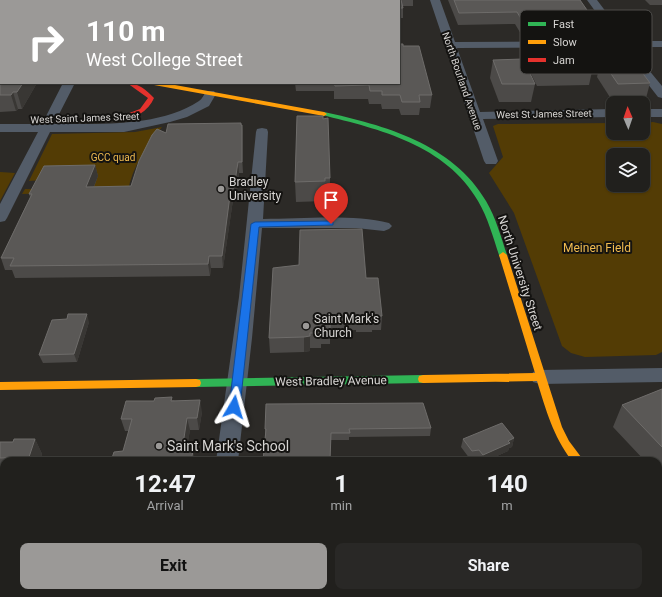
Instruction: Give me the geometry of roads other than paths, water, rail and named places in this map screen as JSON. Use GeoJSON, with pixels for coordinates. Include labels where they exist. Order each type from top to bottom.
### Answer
{"type":"FeatureCollection","features":[{"type":"Feature","properties":{"kind":"main road"},"geometry":{"type":"LineString","coordinates":[[118,119],[140,112],[148,106],[151,100],[151,98],[138,86],[133,84]]}},
{"type":"Feature","properties":{"kind":"main road","name":"North University Street"},"geometry":{"type":"LineString","coordinates":[[159,84],[364,122],[426,148],[454,167],[478,193],[492,218],[540,377],[557,427],[575,457]]}},
{"type":"Feature","properties":{"kind":"main road","name":"West Bradley Avenue"},"geometry":{"type":"LineString","coordinates":[[0,386],[540,377]]}},
{"type":"Feature","properties":{"kind":"street","name":"North Bourland Avenue"},"geometry":{"type":"LineString","coordinates":[[435,0],[491,161]]}},
{"type":"Feature","properties":{"kind":"street"},"geometry":{"type":"LineString","coordinates":[[592,0],[600,10]]}},
{"type":"Feature","properties":{"kind":"street"},"geometry":{"type":"LineString","coordinates":[[450,45],[520,45]]}},
{"type":"Feature","properties":{"kind":"street"},"geometry":{"type":"LineString","coordinates":[[646,74],[662,94]]}},
{"type":"Feature","properties":{"kind":"street"},"geometry":{"type":"LineString","coordinates":[[0,218],[68,84]]}},
{"type":"Feature","properties":{"kind":"street","name":"West Saint James Street"},"geometry":{"type":"LineString","coordinates":[[0,120],[109,129],[146,124],[170,118],[193,109],[205,102],[210,94]]}},
{"type":"Feature","properties":{"kind":"street","name":"West Saint James Street"},"geometry":{"type":"LineString","coordinates":[[0,128],[145,116],[165,111],[210,94]]}},
{"type":"Feature","properties":{"kind":"street"},"geometry":{"type":"LineString","coordinates":[[650,113],[662,113]]}},
{"type":"Feature","properties":{"kind":"street","name":"West St James Street"},"geometry":{"type":"LineString","coordinates":[[476,117],[487,115],[606,114]]}},
{"type":"Feature","properties":{"kind":"street"},"geometry":{"type":"LineString","coordinates":[[228,457],[255,224],[262,132]]}},
{"type":"Feature","properties":{"kind":"street"},"geometry":{"type":"LineString","coordinates":[[255,224],[356,223],[384,226]]}},
{"type":"Feature","properties":{"kind":"street","name":"West Bradley Avenue"},"geometry":{"type":"LineString","coordinates":[[540,377],[662,375]]}},
{"type":"Feature","properties":{"kind":"place","name":"Bradley University"},"geometry":{"type":"Point","coordinates":[221,189]}},
{"type":"Feature","properties":{"kind":"place","name":"Saint Mark's Church"},"geometry":{"type":"Point","coordinates":[306,326]}},
{"type":"Feature","properties":{"kind":"place","name":"Saint Mark's School"},"geometry":{"type":"Point","coordinates":[159,446]}},
{"type":"Feature","properties":{"kind":"park label","name":"GCC quad"},"geometry":{"type":"Point","coordinates":[113,157]}},
{"type":"Feature","properties":{"kind":"park label","name":"Meinen Field"},"geometry":{"type":"Point","coordinates":[597,248]}}]}
